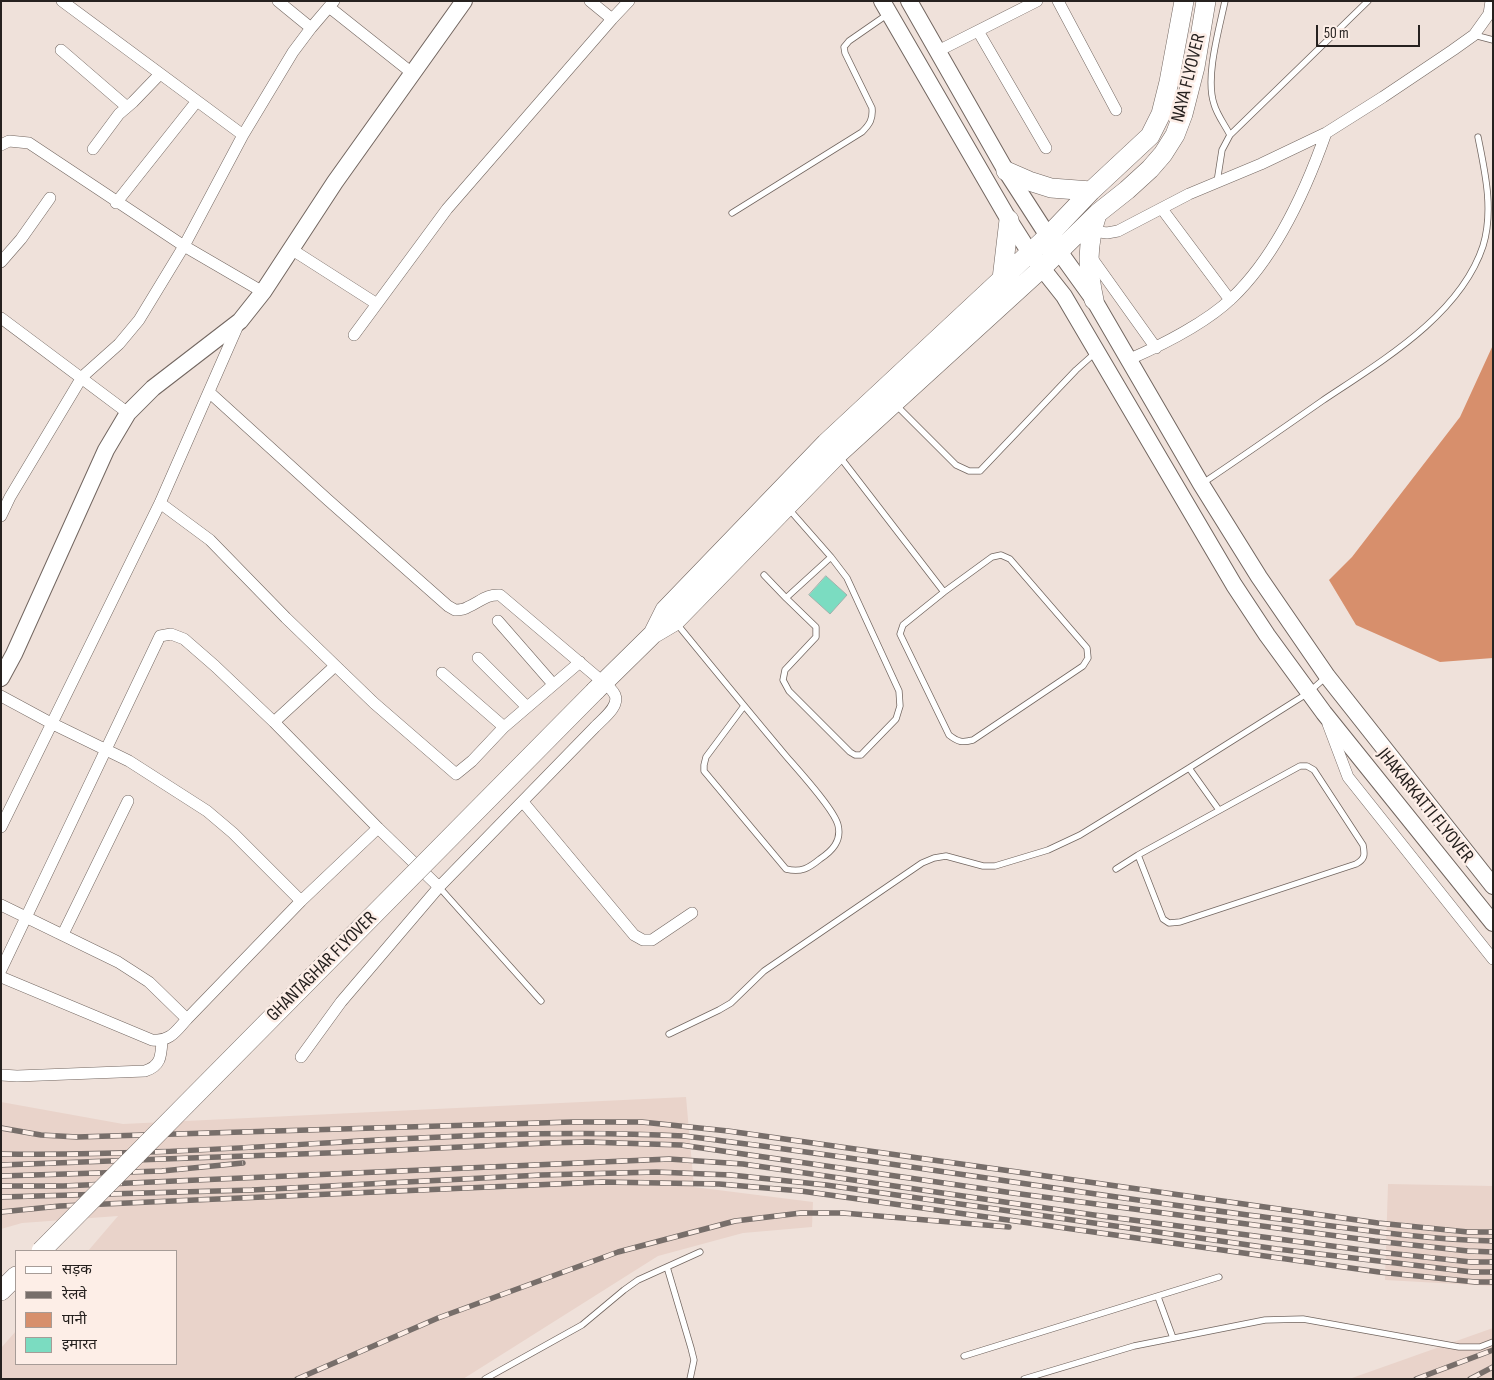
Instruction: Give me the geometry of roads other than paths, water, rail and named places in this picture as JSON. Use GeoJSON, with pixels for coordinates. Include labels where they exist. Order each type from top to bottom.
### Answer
{"type":"FeatureCollection","features":[{"type":"Feature","properties":{"kind":"main road"},"geometry":{"type":"LineString","coordinates":[[1,678],[14,654],[106,450],[128,412],[153,388],[240,322],[263,292],[335,182],[464,1]]}},
{"type":"Feature","properties":{"kind":"main road","name":"JHAKARKATTI FLYOVER"},"geometry":{"type":"LineString","coordinates":[[909,1],[1006,171],[1094,300],[1201,484],[1259,577],[1327,676],[1493,886]]}},
{"type":"Feature","properties":{"kind":"main road","name":"NAYA FLYOVER"},"geometry":{"type":"LineString","coordinates":[[1054,244],[1091,191],[1150,136],[1161,114],[1184,1]]}},
{"type":"Feature","properties":{"kind":"main road","name":"NAYA FLYOVER"},"geometry":{"type":"LineString","coordinates":[[1054,244],[1127,190],[1150,169],[1163,154],[1175,135],[1184,114],[1195,66],[1206,1]]}},
{"type":"Feature","properties":{"kind":"main road","name":"JHAKARKATTI FLYOVER"},"geometry":{"type":"LineString","coordinates":[[885,7],[1009,220],[1030,253],[1064,296],[1234,585],[1267,635],[1308,693],[1493,923]]}},
{"type":"Feature","properties":{"kind":"main road"},"geometry":{"type":"LineString","coordinates":[[1006,171],[1029,182],[1051,188],[1091,191]]}},
{"type":"Feature","properties":{"kind":"main road"},"geometry":{"type":"LineString","coordinates":[[1094,300],[1089,278],[1088,254],[1092,231],[1098,213]]}},
{"type":"Feature","properties":{"kind":"main road"},"geometry":{"type":"LineString","coordinates":[[1002,279],[1009,220]]}},
{"type":"Feature","properties":{"kind":"main road"},"geometry":{"type":"LineString","coordinates":[[782,501],[826,443],[1030,253],[1054,244]]}},
{"type":"Feature","properties":{"kind":"main road"},"geometry":{"type":"LineString","coordinates":[[782,501],[838,454],[1042,268],[1054,244]]}},
{"type":"Feature","properties":{"kind":"main road","name":"GHANTAGHAR FLYOVER"},"geometry":{"type":"LineString","coordinates":[[42,1250],[653,634],[782,501]]}},
{"type":"Feature","properties":{"kind":"main road"},"geometry":{"type":"LineString","coordinates":[[1,1291],[15,1277]]}},
{"type":"Feature","properties":{"kind":"street"},"geometry":{"type":"LineString","coordinates":[[62,1],[243,135]]}},
{"type":"Feature","properties":{"kind":"street"},"geometry":{"type":"LineString","coordinates":[[278,1],[311,28]]}},
{"type":"Feature","properties":{"kind":"street"},"geometry":{"type":"LineString","coordinates":[[590,1],[612,19]]}},
{"type":"Feature","properties":{"kind":"street"},"geometry":{"type":"LineString","coordinates":[[354,335],[447,209],[629,1]]}},
{"type":"Feature","properties":{"kind":"street"},"geometry":{"type":"LineString","coordinates":[[938,50],[1037,1]]}},
{"type":"Feature","properties":{"kind":"street"},"geometry":{"type":"LineString","coordinates":[[1058,1],[1116,110]]}},
{"type":"Feature","properties":{"kind":"street"},"geometry":{"type":"LineString","coordinates":[[1092,231],[1107,233],[1118,231],[1189,194],[1261,164],[1326,133],[1383,97],[1474,34],[1489,14],[1491,1]]}},
{"type":"Feature","properties":{"kind":"street"},"geometry":{"type":"LineString","coordinates":[[1,516],[10,497],[82,377],[130,332],[184,246],[243,135],[293,52],[331,4],[412,74]]}},
{"type":"Feature","properties":{"kind":"street"},"geometry":{"type":"LineString","coordinates":[[978,31],[1046,148]]}},
{"type":"Feature","properties":{"kind":"street"},"geometry":{"type":"LineString","coordinates":[[61,50],[127,107]]}},
{"type":"Feature","properties":{"kind":"street"},"geometry":{"type":"LineString","coordinates":[[93,149],[119,114],[160,74]]}},
{"type":"Feature","properties":{"kind":"street"},"geometry":{"type":"LineString","coordinates":[[116,203],[197,101]]}},
{"type":"Feature","properties":{"kind":"street"},"geometry":{"type":"LineString","coordinates":[[1130,359],[1156,348],[1210,315],[1230,300],[1243,287],[1284,229],[1315,164],[1326,133]]}},
{"type":"Feature","properties":{"kind":"street"},"geometry":{"type":"LineString","coordinates":[[4,140],[28,143],[116,203],[184,246],[263,292]]}},
{"type":"Feature","properties":{"kind":"street"},"geometry":{"type":"LineString","coordinates":[[1,262],[22,239],[50,198]]}},
{"type":"Feature","properties":{"kind":"street"},"geometry":{"type":"LineString","coordinates":[[1162,209],[1230,300]]}},
{"type":"Feature","properties":{"kind":"street"},"geometry":{"type":"LineString","coordinates":[[291,249],[377,304]]}},
{"type":"Feature","properties":{"kind":"street"},"geometry":{"type":"LineString","coordinates":[[1088,254],[1156,348]]}},
{"type":"Feature","properties":{"kind":"street"},"geometry":{"type":"LineString","coordinates":[[1,318],[128,412]]}},
{"type":"Feature","properties":{"kind":"street"},"geometry":{"type":"LineString","coordinates":[[1,827],[160,503],[240,322]]}},
{"type":"Feature","properties":{"kind":"street"},"geometry":{"type":"LineString","coordinates":[[210,392],[448,606],[456,610],[467,608],[484,597],[493,594],[500,595],[580,662],[600,687],[614,694],[616,700],[612,709],[439,886],[341,1002],[301,1057]]}},
{"type":"Feature","properties":{"kind":"street"},"geometry":{"type":"LineString","coordinates":[[160,503],[210,540],[374,704],[456,774],[472,761],[504,726],[580,662]]}},
{"type":"Feature","properties":{"kind":"street"},"geometry":{"type":"LineString","coordinates":[[498,621],[553,684]]}},
{"type":"Feature","properties":{"kind":"street"},"geometry":{"type":"LineString","coordinates":[[1,970],[160,636],[171,634],[184,639],[215,666],[439,886]]}},
{"type":"Feature","properties":{"kind":"street"},"geometry":{"type":"LineString","coordinates":[[478,658],[527,707]]}},
{"type":"Feature","properties":{"kind":"street"},"geometry":{"type":"LineString","coordinates":[[274,722],[335,666]]}},
{"type":"Feature","properties":{"kind":"street"},"geometry":{"type":"LineString","coordinates":[[442,673],[504,726]]}},
{"type":"Feature","properties":{"kind":"street"},"geometry":{"type":"LineString","coordinates":[[1,696],[51,724],[129,761],[207,811],[233,833],[301,901]]}},
{"type":"Feature","properties":{"kind":"street"},"geometry":{"type":"LineString","coordinates":[[1324,713],[1348,777],[1493,959]]}},
{"type":"Feature","properties":{"kind":"street"},"geometry":{"type":"LineString","coordinates":[[63,934],[128,801]]}},
{"type":"Feature","properties":{"kind":"street"},"geometry":{"type":"LineString","coordinates":[[523,802],[634,934],[643,940],[652,940],[692,914]]}},
{"type":"Feature","properties":{"kind":"street"},"geometry":{"type":"LineString","coordinates":[[1,977],[152,1040],[162,1041],[170,1037],[301,901],[378,828]]}},
{"type":"Feature","properties":{"kind":"street"},"geometry":{"type":"LineString","coordinates":[[1,905],[118,962],[149,982],[187,1019]]}},
{"type":"Feature","properties":{"kind":"street"},"geometry":{"type":"LineString","coordinates":[[1,1075],[145,1071],[158,1065],[162,1041]]}},
{"type":"Feature","properties":{"kind":"lane"},"geometry":{"type":"LineString","coordinates":[[1225,1],[1211,77],[1211,92],[1214,106],[1230,135]]}},
{"type":"Feature","properties":{"kind":"lane"},"geometry":{"type":"LineString","coordinates":[[1217,182],[1222,150],[1230,135],[1368,1]]}},
{"type":"Feature","properties":{"kind":"lane"},"geometry":{"type":"LineString","coordinates":[[732,212],[862,132],[869,125],[873,116],[872,108],[845,53],[844,47],[885,7]]}},
{"type":"Feature","properties":{"kind":"lane"},"geometry":{"type":"LineString","coordinates":[[1474,34],[1493,40]]}},
{"type":"Feature","properties":{"kind":"lane"},"geometry":{"type":"LineString","coordinates":[[1201,484],[1379,362],[1416,334],[1442,310],[1460,289],[1483,247],[1488,227],[1487,179],[1478,137]]}},
{"type":"Feature","properties":{"kind":"lane"},"geometry":{"type":"LineString","coordinates":[[894,403],[956,464],[969,471],[980,471],[1076,370],[1096,352]]}},
{"type":"Feature","properties":{"kind":"lane"},"geometry":{"type":"LineString","coordinates":[[838,454],[944,592]]}},
{"type":"Feature","properties":{"kind":"lane"},"geometry":{"type":"LineString","coordinates":[[764,576],[816,627],[816,637],[786,670],[784,680],[789,691],[850,752],[861,755],[896,718],[900,706],[899,691],[847,578],[782,501]]}},
{"type":"Feature","properties":{"kind":"lane"},"geometry":{"type":"LineString","coordinates":[[1001,555],[1010,559],[1087,648],[1088,658],[1083,666],[973,740],[956,741],[949,734],[900,634],[903,625],[944,592],[992,557],[1001,555]]}},
{"type":"Feature","properties":{"kind":"lane"},"geometry":{"type":"LineString","coordinates":[[786,598],[831,557]]}},
{"type":"Feature","properties":{"kind":"lane"},"geometry":{"type":"LineString","coordinates":[[670,616],[811,785],[836,820],[839,827],[836,844],[831,851],[807,869],[798,871],[786,869],[704,771],[706,757],[744,706]]}},
{"type":"Feature","properties":{"kind":"lane"},"geometry":{"type":"LineString","coordinates":[[669,1034],[731,1003],[764,971],[922,863],[946,856],[983,866],[995,866],[1048,850],[1080,835],[1190,768],[1308,693],[1327,676]]}},
{"type":"Feature","properties":{"kind":"lane"},"geometry":{"type":"LineString","coordinates":[[1116,869],[1138,855],[1300,766],[1307,766],[1314,770],[1363,845],[1365,855],[1356,864],[1180,922],[1169,923],[1163,919],[1138,855]]}},
{"type":"Feature","properties":{"kind":"lane"},"geometry":{"type":"LineString","coordinates":[[1190,768],[1219,810]]}},
{"type":"Feature","properties":{"kind":"lane"},"geometry":{"type":"LineString","coordinates":[[439,886],[541,1001]]}},
{"type":"Feature","properties":{"kind":"lane"},"geometry":{"type":"LineString","coordinates":[[485,1379],[582,1325],[638,1280],[700,1252]]}},
{"type":"Feature","properties":{"kind":"lane"},"geometry":{"type":"LineString","coordinates":[[667,1267],[692,1348],[694,1360],[690,1379]]}},
{"type":"Feature","properties":{"kind":"lane"},"geometry":{"type":"LineString","coordinates":[[964,1356],[1219,1277]]}},
{"type":"Feature","properties":{"kind":"lane"},"geometry":{"type":"LineString","coordinates":[[1158,1297],[1173,1338]]}},
{"type":"Feature","properties":{"kind":"lane"},"geometry":{"type":"LineString","coordinates":[[1024,1379],[1099,1355],[1173,1338],[1284,1318],[1303,1319],[1460,1347],[1480,1347],[1493,1342]]}},
{"type":"Feature","properties":{"kind":"water"},"geometry":{"type":"Polygon","coordinates":[[[1493,345],[1493,658],[1440,662],[1356,625],[1329,580],[1352,557],[1460,417],[1493,345]]]}},
{"type":"Feature","properties":{"kind":"railway"},"geometry":{"type":"LineString","coordinates":[[1,1128],[41,1135],[77,1137],[572,1122],[642,1122],[728,1131],[1378,1223],[1468,1232],[1493,1232]]}},
{"type":"Feature","properties":{"kind":"railway"},"geometry":{"type":"LineString","coordinates":[[1,1154],[172,1151],[513,1134],[599,1133],[684,1136],[1345,1228],[1434,1238],[1493,1241]]}},
{"type":"Feature","properties":{"kind":"railway"},"geometry":{"type":"LineString","coordinates":[[1,1165],[546,1143],[587,1142],[681,1145],[1013,1193],[1375,1241],[1493,1252]]}},
{"type":"Feature","properties":{"kind":"railway"},"geometry":{"type":"LineString","coordinates":[[1,1186],[63,1186],[669,1159],[743,1164],[1094,1215],[1378,1252],[1471,1262],[1493,1262]]}},
{"type":"Feature","properties":{"kind":"railway"},"geometry":{"type":"LineString","coordinates":[[1,1176],[162,1171],[243,1163]]}},
{"type":"Feature","properties":{"kind":"railway"},"geometry":{"type":"LineString","coordinates":[[1,1197],[252,1190],[541,1175],[656,1172],[731,1175],[826,1185],[1277,1249],[1472,1272],[1493,1272]]}},
{"type":"Feature","properties":{"kind":"railway"},"geometry":{"type":"LineString","coordinates":[[1,1212],[60,1206],[602,1182],[719,1184],[801,1191],[1379,1272],[1475,1282],[1493,1282]]}},
{"type":"Feature","properties":{"kind":"railway"},"geometry":{"type":"LineString","coordinates":[[297,1379],[438,1318],[618,1252],[735,1221],[801,1213],[843,1213],[1009,1227]]}},
{"type":"Feature","properties":{"kind":"railway"},"geometry":{"type":"LineString","coordinates":[[1416,1379],[1493,1350]]}},
{"type":"Feature","properties":{"kind":"railway"},"geometry":{"type":"LineString","coordinates":[[1470,1379],[1493,1367]]}}]}
